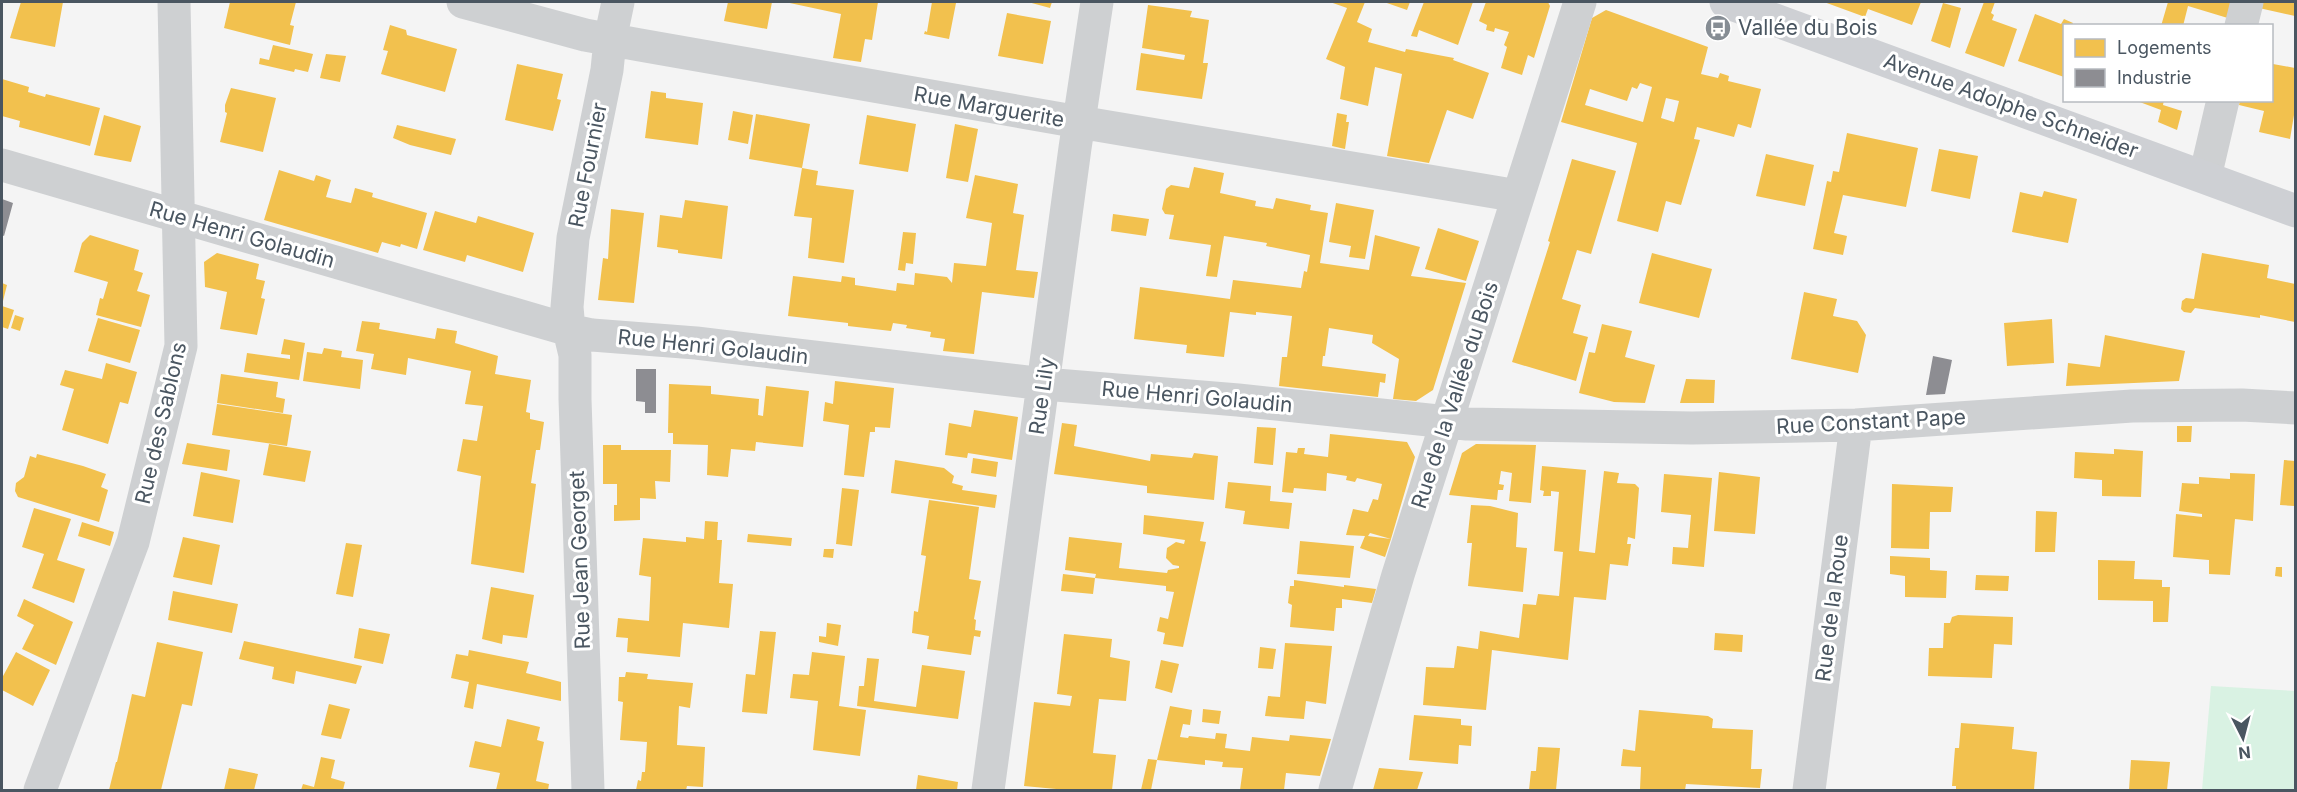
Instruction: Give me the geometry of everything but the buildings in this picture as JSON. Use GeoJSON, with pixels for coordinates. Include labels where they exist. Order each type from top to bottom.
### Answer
{"type":"FeatureCollection","features":[{"type":"Feature","properties":{"kind":"street","name":"Rue des Sablons"},"geometry":{"type":"LineString","coordinates":[[40,790],[134,542],[181,346],[179,217],[176,180],[177,47],[174,2]]}},
{"type":"Feature","properties":{"kind":"street","name":"Rue Marguerite"},"geometry":{"type":"LineString","coordinates":[[463,2],[610,40],[1518,196]]}},
{"type":"Feature","properties":{"kind":"street","name":"Rue Fournier"},"geometry":{"type":"LineString","coordinates":[[569,330],[567,307],[573,238],[607,70],[610,40],[618,2]]}},
{"type":"Feature","properties":{"kind":"street","name":"Rue Lily"},"geometry":{"type":"LineString","coordinates":[[988,790],[1097,2]]}},
{"type":"Feature","properties":{"kind":"street","name":"Rue de la Vallée du Bois"},"geometry":{"type":"LineString","coordinates":[[1335,790],[1446,422],[1580,2]]}},
{"type":"Feature","properties":{"kind":"street","name":"Avenue Adolphe Schneider"},"geometry":{"type":"LineString","coordinates":[[1726,2],[2295,211]]}},
{"type":"Feature","properties":{"kind":"street"},"geometry":{"type":"LineString","coordinates":[[2242,24],[2247,2]]}},
{"type":"Feature","properties":{"kind":"street"},"geometry":{"type":"LineString","coordinates":[[2205,177],[2223,102]]}},
{"type":"Feature","properties":{"kind":"street","name":"Rue Henri Golaudin"},"geometry":{"type":"LineString","coordinates":[[2,165],[569,330],[1044,384],[1238,400],[1446,422]]}},
{"type":"Feature","properties":{"kind":"street","name":"Rue Jean Georget"},"geometry":{"type":"LineString","coordinates":[[569,330],[576,355],[575,399],[588,790]]}},
{"type":"Feature","properties":{"kind":"street","name":"Rue Constant Pape"},"geometry":{"type":"LineString","coordinates":[[1446,422],[1692,428],[1856,426],[2132,406],[2242,405],[2295,408]]}},
{"type":"Feature","properties":{"kind":"street","name":"Rue de la Roue"},"geometry":{"type":"LineString","coordinates":[[1809,790],[1856,426]]}},
{"type":"Feature","properties":{"kind":"green space"},"geometry":{"type":"Polygon","coordinates":[[[2211,686],[2295,691],[2295,790],[2202,790],[2211,686]]]}},
{"type":"Feature","properties":{"kind":"place","name":"Vallée du Bois"},"geometry":{"type":"Point","coordinates":[1718,28]}}]}
